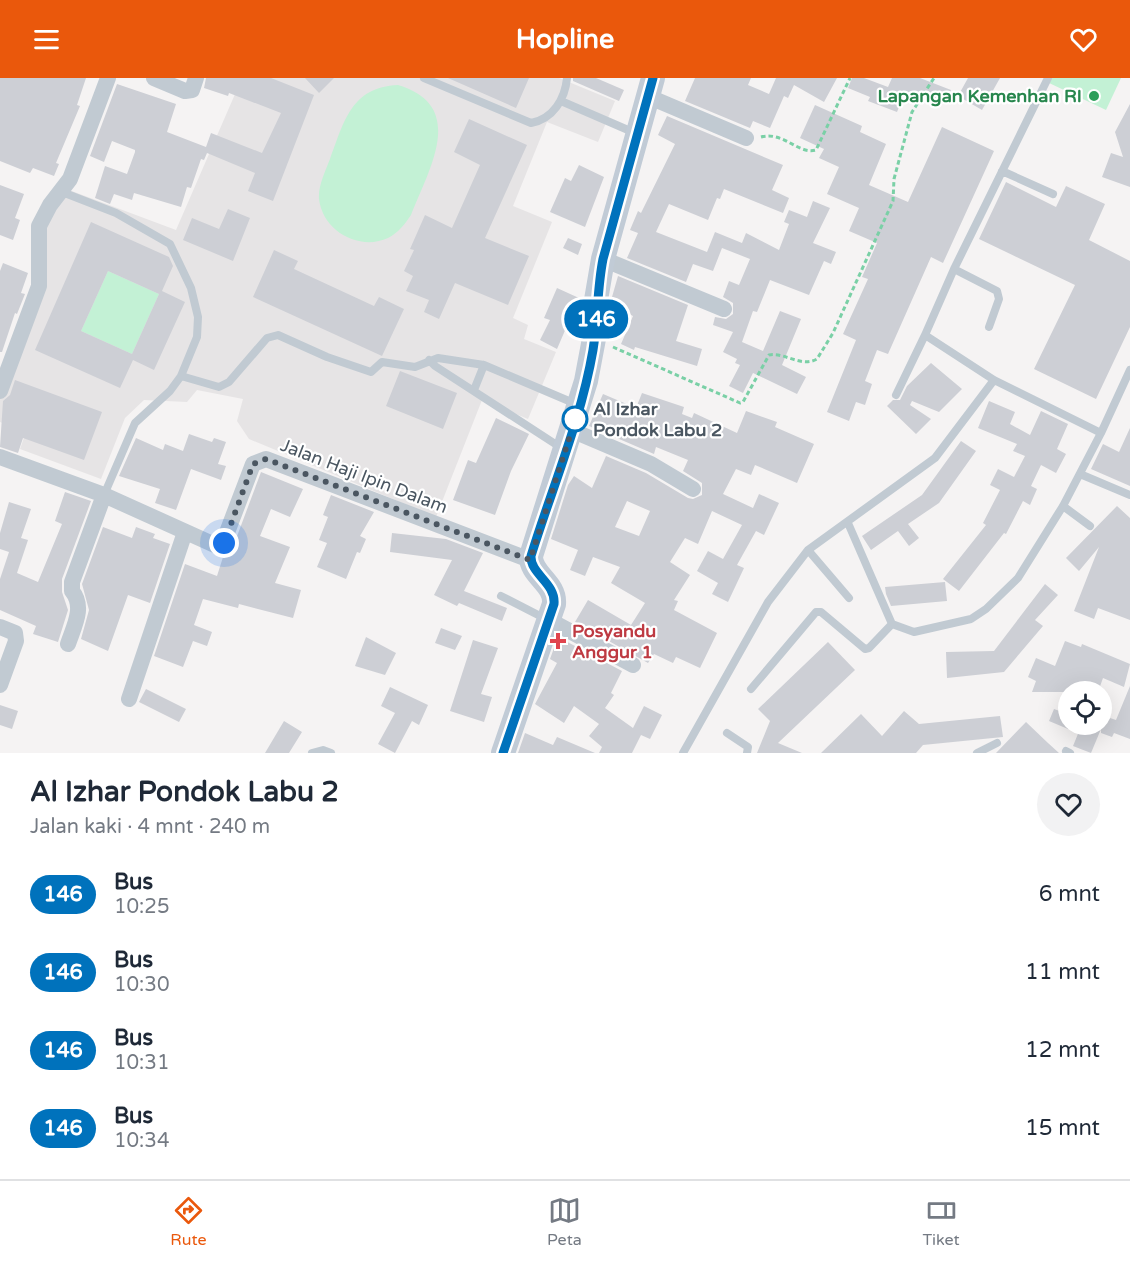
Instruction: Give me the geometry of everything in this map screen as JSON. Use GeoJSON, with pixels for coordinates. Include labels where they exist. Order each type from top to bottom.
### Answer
{"type":"FeatureCollection","features":[{"type":"Feature","properties":{"kind":"street"},"geometry":{"type":"LineString","coordinates":[[0,391],[39,286],[39,226],[75,168],[108,78]]}},
{"type":"Feature","properties":{"kind":"street"},"geometry":{"type":"LineString","coordinates":[[154,78],[186,91],[192,90],[196,78]]}},
{"type":"Feature","properties":{"kind":"street"},"geometry":{"type":"LineString","coordinates":[[503,753],[549,620],[555,594],[530,560],[579,406],[594,339],[598,285],[603,259],[650,87],[746,138]]}},
{"type":"Feature","properties":{"kind":"street"},"geometry":{"type":"LineString","coordinates":[[603,259],[724,309]]}},
{"type":"Feature","properties":{"kind":"street"},"geometry":{"type":"LineString","coordinates":[[568,440],[651,464],[693,489]]}},
{"type":"Feature","properties":{"kind":"street","name":"Jalan Haji Ipin Dalam"},"geometry":{"type":"LineString","coordinates":[[0,457],[104,495],[217,546],[224,543],[253,464],[266,459],[530,560]]}},
{"type":"Feature","properties":{"kind":"street"},"geometry":{"type":"LineString","coordinates":[[68,644],[80,608],[78,599],[72,591],[72,582],[104,495]]}},
{"type":"Feature","properties":{"kind":"street"},"geometry":{"type":"LineString","coordinates":[[129,699],[185,532]]}},
{"type":"Feature","properties":{"kind":"street"},"geometry":{"type":"LineString","coordinates":[[549,620],[633,665]]}},
{"type":"Feature","properties":{"kind":"street"},"geometry":{"type":"LineString","coordinates":[[0,627],[15,633],[16,641],[0,685]]}},
{"type":"Feature","properties":{"kind":"lane"},"geometry":{"type":"LineString","coordinates":[[424,78],[531,123],[542,121],[561,101],[567,78]]}},
{"type":"Feature","properties":{"kind":"lane"},"geometry":{"type":"LineString","coordinates":[[896,394],[954,269],[1048,78]]}},
{"type":"Feature","properties":{"kind":"lane"},"geometry":{"type":"LineString","coordinates":[[561,101],[636,134]]}},
{"type":"Feature","properties":{"kind":"lane"},"geometry":{"type":"LineString","coordinates":[[1002,171],[1053,194]]}},
{"type":"Feature","properties":{"kind":"lane"},"geometry":{"type":"LineString","coordinates":[[62,192],[116,213],[170,244],[191,288],[198,317],[197,337],[181,376],[165,396],[135,423],[104,495]]}},
{"type":"Feature","properties":{"kind":"lane"},"geometry":{"type":"LineString","coordinates":[[954,269],[997,291],[999,299],[989,327]]}},
{"type":"Feature","properties":{"kind":"lane"},"geometry":{"type":"LineString","coordinates":[[181,376],[219,387],[229,382],[267,338],[278,335],[327,357],[371,372],[382,362],[415,367],[429,360],[445,358],[484,365],[579,406]]}},
{"type":"Feature","properties":{"kind":"lane"},"geometry":{"type":"LineString","coordinates":[[925,335],[993,380],[1101,433]]}},
{"type":"Feature","properties":{"kind":"lane"},"geometry":{"type":"LineString","coordinates":[[429,360],[474,390],[568,440]]}},
{"type":"Feature","properties":{"kind":"lane"},"geometry":{"type":"LineString","coordinates":[[474,390],[484,365]]}},
{"type":"Feature","properties":{"kind":"lane"},"geometry":{"type":"LineString","coordinates":[[848,523],[892,624],[914,632],[971,619],[986,609],[1018,578],[1063,506],[1101,433],[1130,370]]}},
{"type":"Feature","properties":{"kind":"lane"},"geometry":{"type":"LineString","coordinates":[[682,753],[768,602],[808,550],[934,458],[993,380]]}},
{"type":"Feature","properties":{"kind":"lane"},"geometry":{"type":"LineString","coordinates":[[1080,474],[1130,495]]}},
{"type":"Feature","properties":{"kind":"lane"},"geometry":{"type":"LineString","coordinates":[[1063,506],[1089,526]]}},
{"type":"Feature","properties":{"kind":"lane"},"geometry":{"type":"LineString","coordinates":[[808,550],[849,598]]}},
{"type":"Feature","properties":{"kind":"lane"},"geometry":{"type":"LineString","coordinates":[[501,596],[549,620]]}},
{"type":"Feature","properties":{"kind":"lane"},"geometry":{"type":"LineString","coordinates":[[751,689],[816,612],[821,612],[865,649],[869,648],[892,624]]}},
{"type":"Feature","properties":{"kind":"lane"},"geometry":{"type":"LineString","coordinates":[[727,733],[748,747],[747,753]]}},
{"type":"Feature","properties":{"kind":"lane"},"geometry":{"type":"LineString","coordinates":[[977,753],[997,743]]}},
{"type":"Feature","properties":{"kind":"lane"},"geometry":{"type":"LineString","coordinates":[[312,753],[323,750],[331,753]]}},
{"type":"Feature","properties":{"kind":"path"},"geometry":{"type":"LineString","coordinates":[[746,138],[775,135],[808,151],[816,150],[850,78]]}},
{"type":"Feature","properties":{"kind":"path"},"geometry":{"type":"LineString","coordinates":[[594,339],[740,403],[743,402],[769,355],[775,354],[805,362],[817,359],[834,333],[893,201],[894,179],[912,112],[934,78]]}},
{"type":"Feature","properties":{"kind":"shaded area"},"geometry":{"type":"Polygon","coordinates":[[[242,78],[559,78],[615,101],[598,142],[547,122],[513,206],[552,222],[513,318],[528,325],[524,339],[556,352],[528,419],[482,400],[436,517],[249,439],[237,421],[243,399],[197,390],[187,402],[144,400],[125,418],[101,479],[20,449],[26,432],[0,422],[0,374],[37,309],[36,226],[61,187],[176,230],[242,78]]]}},
{"type":"Feature","properties":{"kind":"green space","name":"Lapangan Kemenhan RI"},"geometry":{"type":"Polygon","coordinates":[[[1049,78],[1121,78],[1106,110],[1047,82],[1049,78]]]}},
{"type":"Feature","properties":{"kind":"green space"},"geometry":{"type":"Polygon","coordinates":[[[398,85],[419,95],[432,108],[438,123],[433,159],[411,215],[401,228],[388,238],[377,241],[355,240],[344,236],[328,221],[319,199],[321,184],[340,132],[352,109],[370,92],[382,87],[398,85]]]}},
{"type":"Feature","properties":{"kind":"green space"},"geometry":{"type":"Polygon","coordinates":[[[108,271],[159,294],[132,354],[81,331],[108,271]]]}},
{"type":"Feature","properties":{"kind":"building"},"geometry":{"type":"Polygon","coordinates":[[[0,78],[86,78],[77,105],[80,106],[56,163],[59,164],[54,176],[33,168],[30,173],[0,161],[0,78]]]}},
{"type":"Feature","properties":{"kind":"building"},"geometry":{"type":"Polygon","coordinates":[[[206,78],[271,78],[314,95],[273,201],[248,191],[255,173],[207,153],[204,160],[201,159],[191,188],[187,187],[181,207],[134,193],[132,200],[114,194],[110,204],[95,198],[105,166],[127,174],[135,152],[135,150],[112,141],[104,162],[90,156],[117,84],[176,104],[167,132],[206,147],[211,133],[262,153],[281,113],[229,93],[228,96],[204,88],[206,78]]]}},
{"type":"Feature","properties":{"kind":"building"},"geometry":{"type":"Polygon","coordinates":[[[305,78],[334,78],[319,93],[305,78]]]}},
{"type":"Feature","properties":{"kind":"building"},"geometry":{"type":"Polygon","coordinates":[[[448,78],[529,78],[516,108],[448,78]]]}},
{"type":"Feature","properties":{"kind":"building"},"geometry":{"type":"Polygon","coordinates":[[[573,78],[596,78],[624,90],[619,101],[573,81],[573,78]]]}},
{"type":"Feature","properties":{"kind":"building"},"geometry":{"type":"Polygon","coordinates":[[[695,78],[751,78],[748,85],[769,94],[776,78],[837,78],[824,102],[794,85],[788,98],[784,96],[770,128],[753,121],[750,128],[685,101],[695,78]]]}},
{"type":"Feature","properties":{"kind":"building"},"geometry":{"type":"Polygon","coordinates":[[[852,78],[864,78],[888,87],[892,78],[920,78],[951,90],[946,103],[919,92],[917,97],[905,92],[897,112],[868,101],[870,97],[848,88],[852,78]]]}},
{"type":"Feature","properties":{"kind":"building"},"geometry":{"type":"Polygon","coordinates":[[[968,78],[1000,78],[982,110],[958,96],[968,78]]]}},
{"type":"Feature","properties":{"kind":"building"},"geometry":{"type":"Polygon","coordinates":[[[1130,104],[1130,187],[1102,177],[1111,153],[1123,157],[1115,132],[1130,104]]]}},
{"type":"Feature","properties":{"kind":"building"},"geometry":{"type":"Polygon","coordinates":[[[815,105],[862,126],[860,132],[886,144],[869,185],[908,202],[942,127],[994,151],[943,263],[931,257],[888,354],[877,350],[865,381],[872,384],[865,405],[856,402],[849,421],[827,412],[856,340],[843,334],[868,279],[862,277],[877,243],[849,231],[859,208],[827,194],[839,167],[819,158],[824,149],[800,138],[815,105]]]}},
{"type":"Feature","properties":{"kind":"building"},"geometry":{"type":"Polygon","coordinates":[[[667,116],[783,165],[772,190],[789,198],[783,213],[724,189],[720,199],[717,198],[708,220],[669,204],[656,232],[707,252],[715,232],[742,243],[746,233],[779,250],[789,224],[784,222],[789,210],[807,217],[813,201],[830,208],[813,243],[836,252],[831,264],[824,261],[809,295],[770,280],[757,312],[753,311],[742,342],[763,351],[780,311],[801,319],[782,365],[806,377],[797,394],[753,373],[743,393],[729,386],[740,365],[735,363],[737,359],[723,352],[733,332],[713,325],[715,317],[726,319],[733,314],[733,303],[723,297],[729,281],[739,285],[750,259],[722,248],[713,271],[693,264],[686,282],[627,258],[638,233],[630,230],[638,211],[641,213],[675,144],[658,135],[667,116]]]}},
{"type":"Feature","properties":{"kind":"building"},"geometry":{"type":"Polygon","coordinates":[[[469,119],[527,145],[485,238],[529,256],[508,305],[455,283],[439,319],[424,312],[429,300],[406,291],[413,276],[404,271],[414,250],[410,249],[425,215],[452,228],[480,165],[454,152],[469,119]]]}},
{"type":"Feature","properties":{"kind":"building"},"geometry":{"type":"Polygon","coordinates":[[[579,165],[604,177],[585,227],[550,212],[565,178],[571,181],[579,165]]]}},
{"type":"Feature","properties":{"kind":"building"},"geometry":{"type":"Polygon","coordinates":[[[1006,182],[1056,207],[1066,186],[1105,204],[1089,240],[1130,261],[1130,327],[1096,399],[1034,369],[1075,285],[979,239],[1006,182]]]}},
{"type":"Feature","properties":{"kind":"building"},"geometry":{"type":"Polygon","coordinates":[[[0,185],[24,194],[15,218],[20,220],[13,240],[0,235],[0,185]]]}},
{"type":"Feature","properties":{"kind":"building"},"geometry":{"type":"Polygon","coordinates":[[[228,209],[250,218],[233,261],[183,240],[192,218],[219,229],[228,209]]]}},
{"type":"Feature","properties":{"kind":"building"},"geometry":{"type":"Polygon","coordinates":[[[91,222],[169,257],[173,266],[162,291],[185,302],[154,370],[133,360],[120,388],[35,350],[91,222]],[[108,271],[81,331],[132,354],[159,294],[108,271]]]}},
{"type":"Feature","properties":{"kind":"building"},"geometry":{"type":"Polygon","coordinates":[[[568,238],[582,244],[578,255],[563,248],[568,238]]]}},
{"type":"Feature","properties":{"kind":"building"},"geometry":{"type":"Polygon","coordinates":[[[274,250],[298,261],[294,269],[374,306],[379,297],[404,309],[382,356],[253,297],[274,250]]]}},
{"type":"Feature","properties":{"kind":"building"},"geometry":{"type":"Polygon","coordinates":[[[3,263],[28,273],[21,293],[25,294],[17,314],[15,313],[2,352],[0,352],[0,271],[3,263]]]}},
{"type":"Feature","properties":{"kind":"building"},"geometry":{"type":"Polygon","coordinates":[[[618,276],[688,305],[676,341],[702,349],[697,366],[635,347],[634,350],[621,344],[633,316],[610,304],[618,276]]]}},
{"type":"Feature","properties":{"kind":"building"},"geometry":{"type":"Polygon","coordinates":[[[557,288],[579,298],[557,349],[540,340],[550,320],[544,318],[557,288]]]}},
{"type":"Feature","properties":{"kind":"building"},"geometry":{"type":"Polygon","coordinates":[[[931,363],[962,389],[939,412],[912,401],[910,405],[931,419],[916,434],[887,406],[893,400],[900,400],[907,386],[931,363]]]}},
{"type":"Feature","properties":{"kind":"building"},"geometry":{"type":"Polygon","coordinates":[[[400,371],[457,393],[443,429],[386,406],[400,371]]]}},
{"type":"Feature","properties":{"kind":"building"},"geometry":{"type":"Polygon","coordinates":[[[15,380],[102,412],[84,460],[23,438],[18,453],[0,447],[3,401],[10,395],[15,380]]]}},
{"type":"Feature","properties":{"kind":"building"},"geometry":{"type":"Polygon","coordinates":[[[642,393],[684,407],[682,414],[692,418],[694,413],[737,433],[746,411],[777,422],[775,427],[814,444],[797,483],[755,465],[751,475],[736,469],[723,494],[753,508],[759,494],[779,503],[764,535],[756,531],[737,565],[744,568],[728,602],[712,594],[718,583],[697,571],[708,551],[723,559],[742,525],[712,511],[698,544],[685,538],[670,562],[690,575],[674,600],[678,601],[674,610],[717,633],[700,668],[676,657],[673,663],[654,654],[648,663],[575,622],[588,600],[631,625],[645,603],[611,583],[620,567],[593,557],[585,576],[570,570],[578,550],[551,539],[568,485],[574,476],[592,488],[606,456],[646,473],[688,498],[693,499],[702,495],[702,483],[683,471],[688,460],[656,447],[654,454],[589,426],[603,394],[636,408],[642,393]],[[627,501],[615,527],[639,536],[650,511],[627,501]]]}},
{"type":"Feature","properties":{"kind":"building"},"geometry":{"type":"Polygon","coordinates":[[[989,401],[1015,412],[1010,424],[1030,435],[1041,411],[1068,424],[1057,449],[1066,454],[1056,473],[1041,465],[1031,486],[1037,489],[1030,505],[1023,501],[1006,534],[1004,533],[959,591],[943,579],[986,525],[983,523],[1000,490],[990,485],[998,469],[1014,477],[1025,456],[1013,451],[1017,444],[978,428],[989,401]]]}},
{"type":"Feature","properties":{"kind":"building"},"geometry":{"type":"Polygon","coordinates":[[[496,418],[529,434],[511,471],[495,515],[453,500],[468,460],[476,463],[496,418]]]}},
{"type":"Feature","properties":{"kind":"building"},"geometry":{"type":"Polygon","coordinates":[[[1130,428],[1130,486],[1091,469],[1103,444],[1119,452],[1130,428]]]}},
{"type":"Feature","properties":{"kind":"building"},"geometry":{"type":"Polygon","coordinates":[[[189,434],[212,442],[214,438],[226,442],[218,464],[226,466],[221,480],[191,469],[176,510],[155,503],[160,489],[119,476],[136,438],[163,450],[165,444],[183,451],[189,434]]]}},
{"type":"Feature","properties":{"kind":"building"},"geometry":{"type":"Polygon","coordinates":[[[961,441],[976,451],[939,503],[908,524],[919,538],[909,546],[898,531],[871,550],[862,536],[922,495],[961,441]]]}},
{"type":"Feature","properties":{"kind":"building"},"geometry":{"type":"Polygon","coordinates":[[[261,472],[303,489],[290,517],[271,509],[260,536],[290,547],[275,583],[301,590],[293,618],[239,604],[238,608],[203,599],[194,625],[212,632],[207,646],[193,641],[183,667],[154,656],[185,564],[217,576],[224,554],[233,547],[261,472]]]}},
{"type":"Feature","properties":{"kind":"building"},"geometry":{"type":"Polygon","coordinates":[[[65,492],[91,501],[62,579],[62,592],[68,610],[58,642],[33,634],[36,626],[0,610],[0,579],[9,552],[0,549],[0,533],[9,502],[31,509],[21,538],[28,540],[17,573],[38,582],[62,524],[55,521],[65,492]]]}},
{"type":"Feature","properties":{"kind":"building"},"geometry":{"type":"Polygon","coordinates":[[[331,495],[374,512],[360,536],[366,539],[360,553],[357,552],[346,579],[317,567],[327,543],[319,540],[328,517],[323,515],[331,495]]]}},
{"type":"Feature","properties":{"kind":"building"},"geometry":{"type":"Polygon","coordinates":[[[1117,506],[1130,518],[1130,620],[1098,608],[1094,619],[1074,611],[1099,547],[1079,571],[1066,558],[1117,506]]]}},
{"type":"Feature","properties":{"kind":"building"},"geometry":{"type":"Polygon","coordinates":[[[103,527],[132,538],[136,527],[155,534],[153,538],[170,544],[150,603],[128,595],[108,651],[81,639],[89,610],[82,584],[103,527]]]}},
{"type":"Feature","properties":{"kind":"building"},"geometry":{"type":"Polygon","coordinates":[[[392,533],[446,539],[483,553],[464,591],[507,608],[502,621],[459,603],[457,606],[434,595],[452,560],[390,552],[392,533]]]}},
{"type":"Feature","properties":{"kind":"building"},"geometry":{"type":"Polygon","coordinates":[[[945,582],[947,601],[891,606],[885,587],[945,582]]]}},
{"type":"Feature","properties":{"kind":"building"},"geometry":{"type":"Polygon","coordinates":[[[1045,584],[1058,595],[1035,620],[1043,626],[1004,672],[947,678],[946,652],[994,651],[1045,584]]]}},
{"type":"Feature","properties":{"kind":"building"},"geometry":{"type":"Polygon","coordinates":[[[441,628],[462,636],[455,650],[435,643],[441,628]]]}},
{"type":"Feature","properties":{"kind":"building"},"geometry":{"type":"Polygon","coordinates":[[[366,637],[396,653],[385,675],[355,666],[366,637]]]}},
{"type":"Feature","properties":{"kind":"building"},"geometry":{"type":"Polygon","coordinates":[[[558,637],[622,671],[611,693],[614,695],[605,708],[633,728],[644,706],[662,715],[650,739],[641,735],[632,753],[599,753],[602,747],[589,736],[599,724],[574,706],[564,723],[535,704],[557,663],[550,659],[558,637]]]}},
{"type":"Feature","properties":{"kind":"building"},"geometry":{"type":"Polygon","coordinates":[[[473,640],[498,648],[481,694],[492,697],[484,722],[450,711],[473,640]]]}},
{"type":"Feature","properties":{"kind":"building"},"geometry":{"type":"Polygon","coordinates":[[[1065,641],[1081,647],[1082,644],[1130,664],[1124,687],[1103,678],[1102,681],[1058,681],[1058,692],[1032,692],[1036,681],[1028,677],[1036,658],[1055,666],[1065,641]]]}},
{"type":"Feature","properties":{"kind":"building"},"geometry":{"type":"Polygon","coordinates":[[[828,642],[855,670],[778,743],[802,753],[757,753],[770,721],[758,709],[828,642]]]}},
{"type":"Feature","properties":{"kind":"building"},"geometry":{"type":"Polygon","coordinates":[[[1130,686],[1130,739],[1114,733],[1112,737],[1106,735],[1112,735],[1112,719],[1116,720],[1130,686]]]}},
{"type":"Feature","properties":{"kind":"building"},"geometry":{"type":"Polygon","coordinates":[[[390,687],[428,705],[419,725],[412,721],[395,753],[378,744],[395,713],[381,706],[390,687]]]}},
{"type":"Feature","properties":{"kind":"building"},"geometry":{"type":"Polygon","coordinates":[[[146,689],[186,709],[179,722],[139,702],[146,689]]]}},
{"type":"Feature","properties":{"kind":"building"},"geometry":{"type":"Polygon","coordinates":[[[0,705],[18,711],[12,729],[0,725],[0,705]]]}},
{"type":"Feature","properties":{"kind":"building"},"geometry":{"type":"Polygon","coordinates":[[[1054,709],[1058,710],[1058,725],[1049,721],[1054,709]]]}},
{"type":"Feature","properties":{"kind":"building"},"geometry":{"type":"Polygon","coordinates":[[[904,711],[919,724],[1000,716],[1003,737],[923,745],[916,753],[821,753],[861,714],[882,736],[904,711]]]}},
{"type":"Feature","properties":{"kind":"building"},"geometry":{"type":"Polygon","coordinates":[[[284,721],[302,732],[289,753],[265,753],[284,721]]]}},
{"type":"Feature","properties":{"kind":"building"},"geometry":{"type":"Polygon","coordinates":[[[1026,722],[1048,743],[1059,753],[996,753],[1026,722]]]}},
{"type":"Feature","properties":{"kind":"building"},"geometry":{"type":"Polygon","coordinates":[[[525,733],[553,745],[557,737],[595,753],[518,753],[525,733]]]}},
{"type":"Feature","properties":{"kind":"building"},"geometry":{"type":"Polygon","coordinates":[[[1078,735],[1098,735],[1091,753],[1073,746],[1078,735]]]}},
{"type":"Feature","properties":{"kind":"bus line","name":"146"},"geometry":{"type":"LineString","coordinates":[[503,753],[554,604],[553,590],[530,560],[586,381],[593,350],[596,300],[603,259],[653,78]]}},
{"type":"Feature","properties":{"kind":"place","name":"Lapangan Kemenhan RI"},"geometry":{"type":"Point","coordinates":[1094,96]}},
{"type":"Feature","properties":{"kind":"place","name":"Al Izhar Pondok Labu 2"},"geometry":{"type":"Point","coordinates":[575,419]}},
{"type":"Feature","properties":{"kind":"place","name":"Posyandu Anggur 1"},"geometry":{"type":"Point","coordinates":[558,641]}},
{"type":"Feature","properties":{"kind":"route"},"geometry":{"type":"LineString","coordinates":[[224,543],[253,464],[266,459],[530,560],[578,411],[575,419]]}}]}
